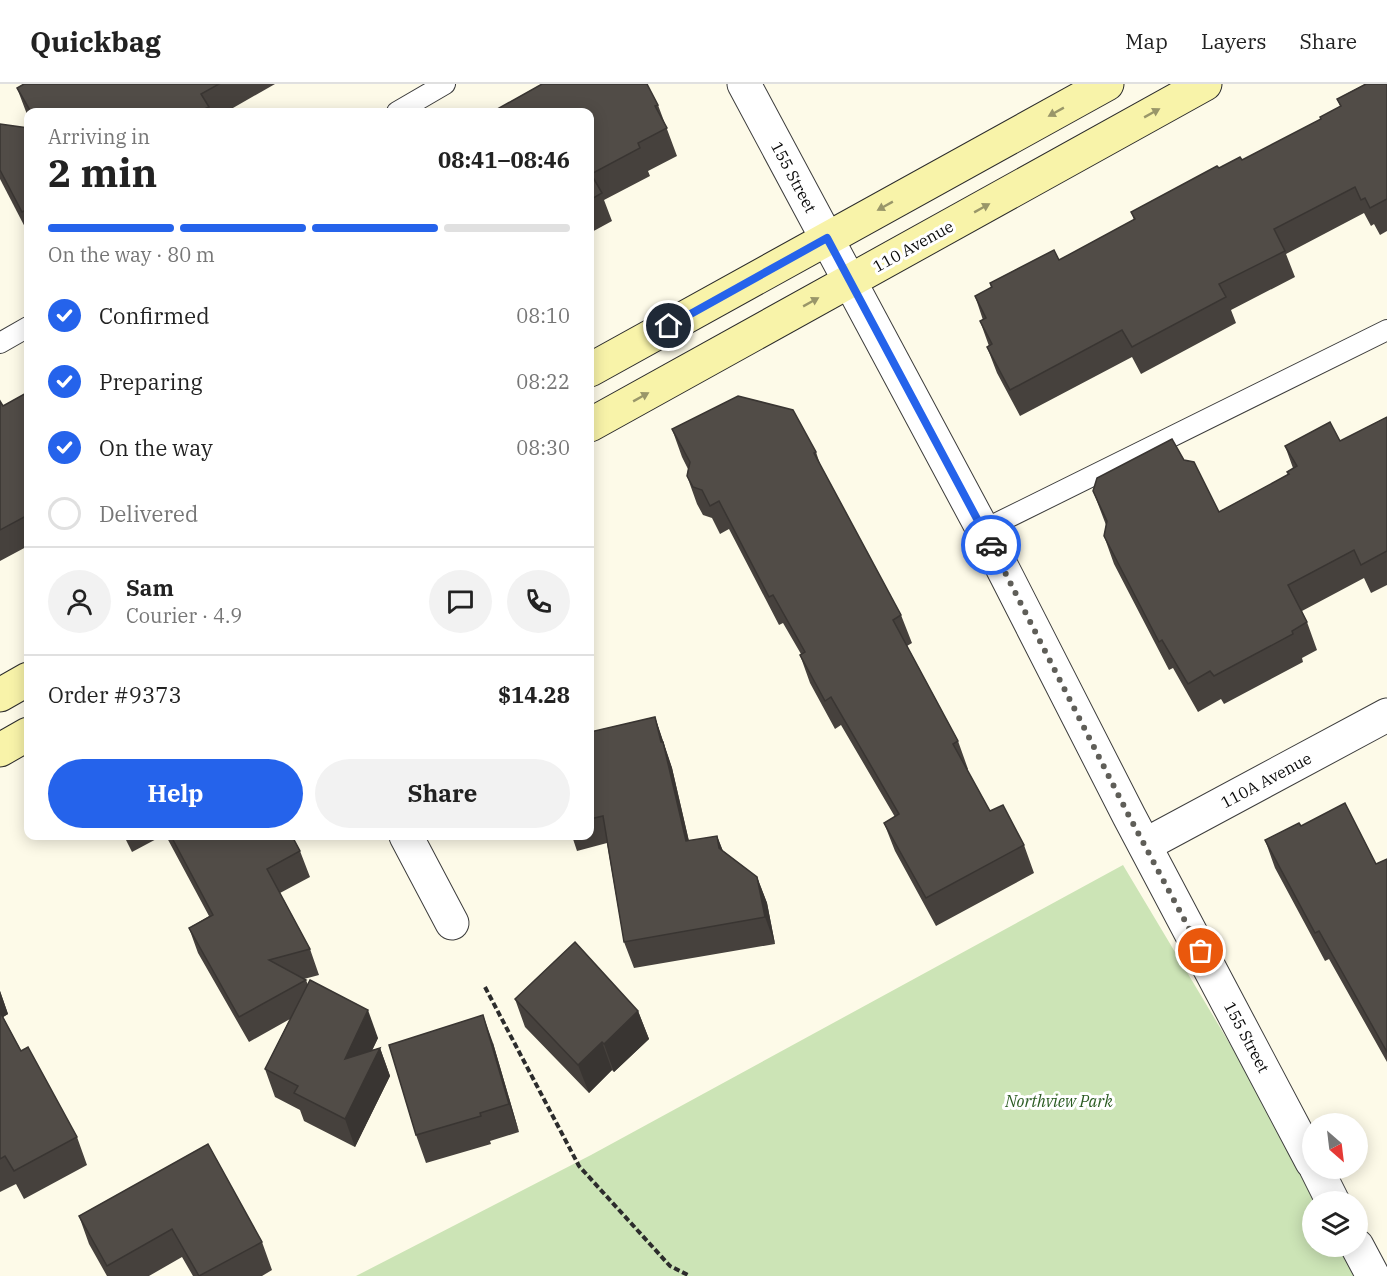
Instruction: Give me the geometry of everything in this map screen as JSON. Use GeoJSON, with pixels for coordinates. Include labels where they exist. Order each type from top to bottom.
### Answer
{"type":"FeatureCollection","features":[{"type":"Feature","properties":{"kind":"street","name":"155 Street"},"geometry":{"type":"LineString","coordinates":[[744,84],[983,530],[1302,1143]]}},
{"type":"Feature","properties":{"kind":"street"},"geometry":{"type":"LineString","coordinates":[[594,368],[1107,84]]}},
{"type":"Feature","properties":{"kind":"street","name":"110 Avenue"},"geometry":{"type":"LineString","coordinates":[[594,423],[1205,84]]}},
{"type":"Feature","properties":{"kind":"street"},"geometry":{"type":"LineString","coordinates":[[0,695],[24,681]]}},
{"type":"Feature","properties":{"kind":"street","name":"110A Avenue"},"geometry":{"type":"LineString","coordinates":[[1146,845],[1387,714]]}},
{"type":"Feature","properties":{"kind":"street"},"geometry":{"type":"LineString","coordinates":[[0,750],[24,736]]}},
{"type":"Feature","properties":{"kind":"street"},"geometry":{"type":"LineString","coordinates":[[408,840],[452,923]]}},
{"type":"Feature","properties":{"kind":"street"},"geometry":{"type":"LineString","coordinates":[[1363,1257],[1373,1276]]}},
{"type":"Feature","properties":{"kind":"lane"},"geometry":{"type":"LineString","coordinates":[[404,108],[445,84]]}},
{"type":"Feature","properties":{"kind":"lane"},"geometry":{"type":"LineString","coordinates":[[0,343],[24,329]]}},
{"type":"Feature","properties":{"kind":"lane"},"geometry":{"type":"LineString","coordinates":[[983,530],[1387,330]]}},
{"type":"Feature","properties":{"kind":"path"},"geometry":{"type":"LineString","coordinates":[[485,987],[579,1166],[670,1266],[690,1276]]}},
{"type":"Feature","properties":{"kind":"green space","name":"Northview Park"},"geometry":{"type":"Polygon","coordinates":[[[1123,865],[1255,1086],[1302,1170],[1302,1179],[1307,1179],[1313,1191],[1302,1191],[1302,1257],[1350,1257],[1360,1276],[356,1276],[591,1155],[1123,865]]]}},
{"type":"Feature","properties":{"kind":"building"},"geometry":{"type":"Polygon","coordinates":[[[24,84],[219,84],[201,94],[209,107],[207,108],[29,108],[17,88],[24,84]]]}},
{"type":"Feature","properties":{"kind":"building"},"geometry":{"type":"Polygon","coordinates":[[[542,84],[647,84],[658,105],[655,106],[667,128],[638,143],[640,148],[594,172],[594,108],[499,108],[542,84]]]}},
{"type":"Feature","properties":{"kind":"building"},"geometry":{"type":"Polygon","coordinates":[[[1366,84],[1387,84],[1387,199],[1370,208],[1365,198],[1361,200],[1355,187],[1274,229],[1285,251],[1219,284],[1226,297],[1132,347],[1122,330],[1010,390],[987,347],[992,344],[980,321],[986,318],[975,296],[992,287],[990,283],[1054,250],[1059,260],[1135,219],[1131,212],[1217,166],[1219,168],[1240,157],[1242,160],[1321,119],[1320,117],[1341,106],[1337,99],[1366,84]]]}},
{"type":"Feature","properties":{"kind":"building"},"geometry":{"type":"Polygon","coordinates":[[[0,124],[24,127],[24,211],[22,212],[0,170],[0,124]]]}},
{"type":"Feature","properties":{"kind":"building"},"geometry":{"type":"Polygon","coordinates":[[[594,179],[602,193],[594,198],[594,179]]]}},
{"type":"Feature","properties":{"kind":"building"},"geometry":{"type":"Polygon","coordinates":[[[24,394],[24,517],[0,530],[0,401],[3,406],[24,394]]]}},
{"type":"Feature","properties":{"kind":"building"},"geometry":{"type":"Polygon","coordinates":[[[738,396],[793,410],[901,615],[893,620],[958,741],[953,744],[990,811],[1003,805],[1024,845],[926,898],[884,823],[899,814],[831,697],[825,701],[800,655],[805,652],[773,595],[769,597],[719,501],[710,506],[702,490],[693,487],[687,476],[690,462],[672,429],[738,396]]]}},
{"type":"Feature","properties":{"kind":"building"},"geometry":{"type":"Polygon","coordinates":[[[1387,417],[1387,551],[1361,565],[1354,550],[1288,585],[1307,622],[1292,631],[1293,634],[1214,676],[1210,671],[1188,684],[1162,640],[1159,642],[1104,536],[1107,521],[1093,491],[1097,478],[1172,439],[1184,460],[1194,462],[1219,512],[1289,474],[1287,472],[1297,466],[1285,446],[1330,422],[1340,441],[1387,417]]]}},
{"type":"Feature","properties":{"kind":"building"},"geometry":{"type":"Polygon","coordinates":[[[655,717],[686,841],[717,836],[719,848],[757,877],[765,917],[624,942],[603,816],[594,818],[594,731],[655,717]]]}},
{"type":"Feature","properties":{"kind":"building"},"geometry":{"type":"Polygon","coordinates":[[[1345,803],[1376,864],[1387,859],[1387,1052],[1319,931],[1315,933],[1265,840],[1299,823],[1301,826],[1345,803]]]}},
{"type":"Feature","properties":{"kind":"building"},"geometry":{"type":"Polygon","coordinates":[[[173,840],[294,840],[300,851],[267,869],[310,949],[269,960],[306,980],[239,1017],[189,928],[213,915],[173,840]]]}},
{"type":"Feature","properties":{"kind":"building"},"geometry":{"type":"Polygon","coordinates":[[[575,942],[638,1011],[578,1065],[515,999],[575,942]]]}},
{"type":"Feature","properties":{"kind":"building"},"geometry":{"type":"Polygon","coordinates":[[[310,980],[368,1010],[345,1059],[380,1048],[345,1119],[294,1093],[298,1086],[265,1069],[310,980]]]}},
{"type":"Feature","properties":{"kind":"building"},"geometry":{"type":"Polygon","coordinates":[[[0,1012],[21,1051],[28,1047],[77,1137],[14,1171],[5,1156],[0,1159],[0,1012]]]}},
{"type":"Feature","properties":{"kind":"building"},"geometry":{"type":"Polygon","coordinates":[[[483,1015],[509,1104],[480,1113],[481,1116],[416,1135],[389,1045],[483,1015]]]}},
{"type":"Feature","properties":{"kind":"building"},"geometry":{"type":"Polygon","coordinates":[[[208,1144],[262,1242],[199,1276],[172,1229],[107,1266],[79,1216],[208,1144]]]}},
{"type":"Feature","properties":{"kind":"way so far"},"geometry":{"type":"LineString","coordinates":[[991,545],[1129,816],[1201,951]]}},
{"type":"Feature","properties":{"kind":"route"},"geometry":{"type":"LineString","coordinates":[[669,326],[827,238],[873,328],[991,545]]}}]}
